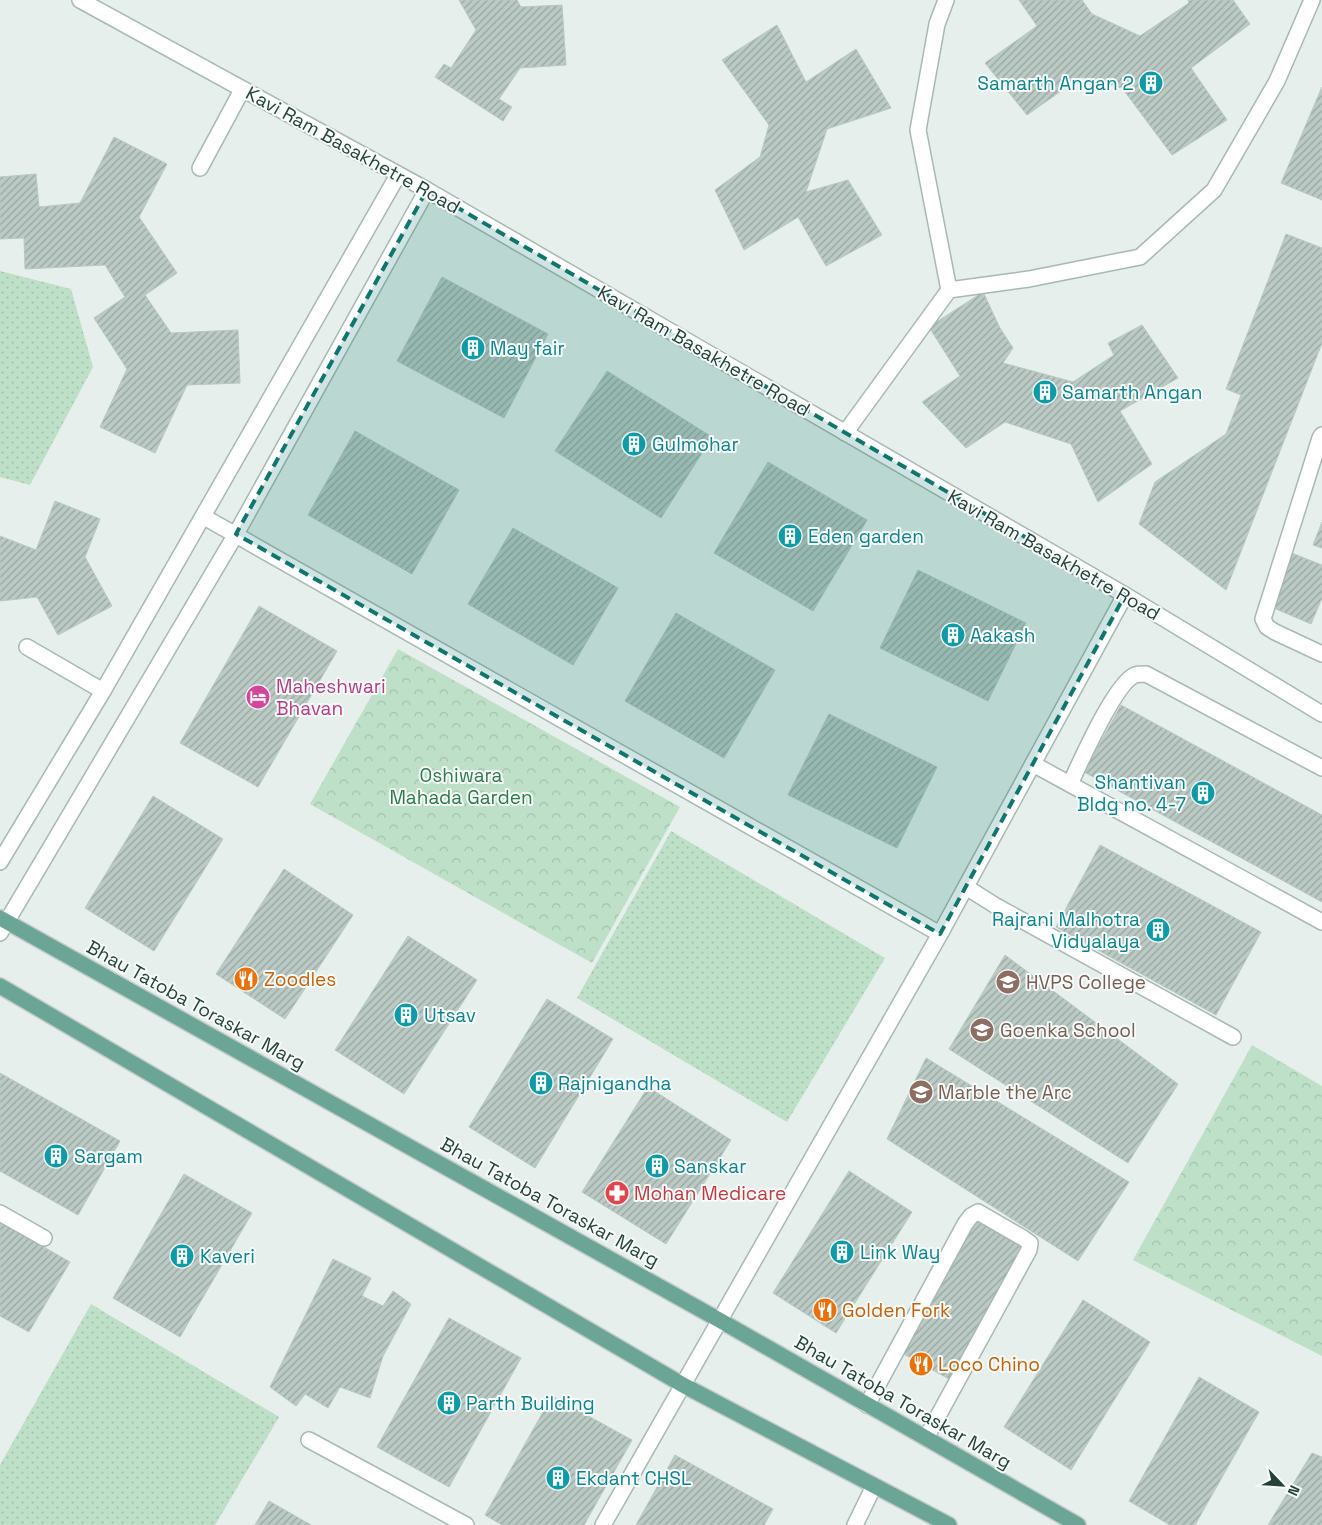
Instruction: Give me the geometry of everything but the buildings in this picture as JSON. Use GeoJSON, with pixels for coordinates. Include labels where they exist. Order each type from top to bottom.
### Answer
{"type":"FeatureCollection","features":[{"type":"Feature","properties":{"kind":"main road","name":"Bhau Tatoba Toraskar Marg"},"geometry":{"type":"LineString","coordinates":[[2,924],[721,1321],[1078,1525]]}},
{"type":"Feature","properties":{"kind":"main road"},"geometry":{"type":"LineString","coordinates":[[0,986],[683,1385],[949,1525]]}},
{"type":"Feature","properties":{"kind":"street","name":"Kavi Ram Basakhetre Road"},"geometry":{"type":"LineString","coordinates":[[80,0],[427,190],[1125,595],[1322,714]]}},
{"type":"Feature","properties":{"kind":"street"},"geometry":{"type":"LineString","coordinates":[[946,0],[937,24],[918,130],[949,290]]}},
{"type":"Feature","properties":{"kind":"street"},"geometry":{"type":"LineString","coordinates":[[845,433],[949,290],[1029,279],[1140,257],[1214,190],[1277,81],[1312,0]]}},
{"type":"Feature","properties":{"kind":"street"},"geometry":{"type":"LineString","coordinates":[[200,168],[242,90]]}},
{"type":"Feature","properties":{"kind":"street"},"geometry":{"type":"LineString","coordinates":[[0,862],[103,691],[204,517],[398,175]]}},
{"type":"Feature","properties":{"kind":"street"},"geometry":{"type":"LineString","coordinates":[[2,924],[236,534],[427,190]]}},
{"type":"Feature","properties":{"kind":"street"},"geometry":{"type":"LineString","coordinates":[[1322,435],[1263,619],[1268,627],[1275,632],[1322,654]]}},
{"type":"Feature","properties":{"kind":"street"},"geometry":{"type":"LineString","coordinates":[[204,517],[940,934]]}},
{"type":"Feature","properties":{"kind":"street"},"geometry":{"type":"LineString","coordinates":[[603,1525],[940,934],[1125,595]]}},
{"type":"Feature","properties":{"kind":"street"},"geometry":{"type":"LineString","coordinates":[[28,647],[103,691]]}},
{"type":"Feature","properties":{"kind":"street"},"geometry":{"type":"LineString","coordinates":[[1070,784],[1105,712],[1116,696],[1125,683],[1134,675],[1146,674],[1322,768]]}},
{"type":"Feature","properties":{"kind":"street"},"geometry":{"type":"LineString","coordinates":[[1033,764],[1322,922]]}},
{"type":"Feature","properties":{"kind":"street"},"geometry":{"type":"LineString","coordinates":[[966,887],[1233,1037]]}},
{"type":"Feature","properties":{"kind":"street"},"geometry":{"type":"LineString","coordinates":[[867,1405],[966,1224],[971,1216],[978,1212],[1023,1238],[1030,1244],[1029,1250],[926,1438]]}},
{"type":"Feature","properties":{"kind":"street"},"geometry":{"type":"LineString","coordinates":[[0,1213],[44,1238]]}},
{"type":"Feature","properties":{"kind":"street"},"geometry":{"type":"LineString","coordinates":[[309,1440],[466,1525]]}},
{"type":"Feature","properties":{"kind":"street"},"geometry":{"type":"LineString","coordinates":[[855,1525],[874,1486]]}},
{"type":"Feature","properties":{"kind":"highlighted area"},"geometry":{"type":"Polygon","coordinates":[[[427,190],[1125,595],[940,934],[236,534],[427,190]]]}},
{"type":"Feature","properties":{"kind":"green space"},"geometry":{"type":"Polygon","coordinates":[[[0,271],[71,289],[93,367],[30,485],[0,477],[0,271]]]}},
{"type":"Feature","properties":{"kind":"green space","name":"Oshiwara Mahada Garden"},"geometry":{"type":"Polygon","coordinates":[[[398,649],[680,807],[592,963],[310,804],[398,649]]]}},
{"type":"Feature","properties":{"kind":"green space"},"geometry":{"type":"Polygon","coordinates":[[[671,831],[885,958],[787,1122],[577,998],[671,831]]]}},
{"type":"Feature","properties":{"kind":"green space"},"geometry":{"type":"Polygon","coordinates":[[[1252,1045],[1322,1086],[1322,1356],[1133,1260],[1252,1045]]]}},
{"type":"Feature","properties":{"kind":"green space"},"geometry":{"type":"Polygon","coordinates":[[[91,1304],[279,1417],[215,1525],[0,1525],[0,1465],[91,1304]]]}},
{"type":"Feature","properties":{"kind":"place","name":"Samarth Angan 2"},"geometry":{"type":"Point","coordinates":[1151,83]}},
{"type":"Feature","properties":{"kind":"place","name":"May fair"},"geometry":{"type":"Point","coordinates":[473,348]}},
{"type":"Feature","properties":{"kind":"place","name":"Samarth Angan"},"geometry":{"type":"Point","coordinates":[1045,392]}},
{"type":"Feature","properties":{"kind":"place","name":"Gulmohar"},"geometry":{"type":"Point","coordinates":[634,444]}},
{"type":"Feature","properties":{"kind":"place","name":"Eden garden"},"geometry":{"type":"Point","coordinates":[790,536]}},
{"type":"Feature","properties":{"kind":"place","name":"Aakash"},"geometry":{"type":"Point","coordinates":[953,635]}},
{"type":"Feature","properties":{"kind":"place","name":"Maheshwari Bhavan"},"geometry":{"type":"Point","coordinates":[258,697]}},
{"type":"Feature","properties":{"kind":"place","name":"Shantivan Bldg no. 4-7"},"geometry":{"type":"Point","coordinates":[1203,793]}},
{"type":"Feature","properties":{"kind":"place","name":"Rajrani Malhotra Vidyalaya"},"geometry":{"type":"Point","coordinates":[1158,930]}},
{"type":"Feature","properties":{"kind":"place","name":"Zoodles"},"geometry":{"type":"Point","coordinates":[246,979]}},
{"type":"Feature","properties":{"kind":"place","name":"HVPS College"},"geometry":{"type":"Point","coordinates":[1008,982]}},
{"type":"Feature","properties":{"kind":"place","name":"Utsav"},"geometry":{"type":"Point","coordinates":[406,1015]}},
{"type":"Feature","properties":{"kind":"place","name":"Goenka School"},"geometry":{"type":"Point","coordinates":[982,1030]}},
{"type":"Feature","properties":{"kind":"place","name":"Rajnigandha"},"geometry":{"type":"Point","coordinates":[541,1083]}},
{"type":"Feature","properties":{"kind":"place","name":"Marble the Arc"},"geometry":{"type":"Point","coordinates":[921,1092]}},
{"type":"Feature","properties":{"kind":"place","name":"Sargam"},"geometry":{"type":"Point","coordinates":[56,1156]}},
{"type":"Feature","properties":{"kind":"place","name":"Sanskar"},"geometry":{"type":"Point","coordinates":[657,1166]}},
{"type":"Feature","properties":{"kind":"place","name":"Mohan Medicare"},"geometry":{"type":"Point","coordinates":[617,1193]}},
{"type":"Feature","properties":{"kind":"place","name":"Link Way"},"geometry":{"type":"Point","coordinates":[842,1252]}},
{"type":"Feature","properties":{"kind":"place","name":"Kaveri"},"geometry":{"type":"Point","coordinates":[182,1256]}},
{"type":"Feature","properties":{"kind":"place","name":"Golden Fork"},"geometry":{"type":"Point","coordinates":[825,1310]}},
{"type":"Feature","properties":{"kind":"place","name":"Loco Chino"},"geometry":{"type":"Point","coordinates":[921,1364]}},
{"type":"Feature","properties":{"kind":"place","name":"Parth Building"},"geometry":{"type":"Point","coordinates":[449,1403]}},
{"type":"Feature","properties":{"kind":"place","name":"Ekdant CHSL"},"geometry":{"type":"Point","coordinates":[558,1478]}}]}
